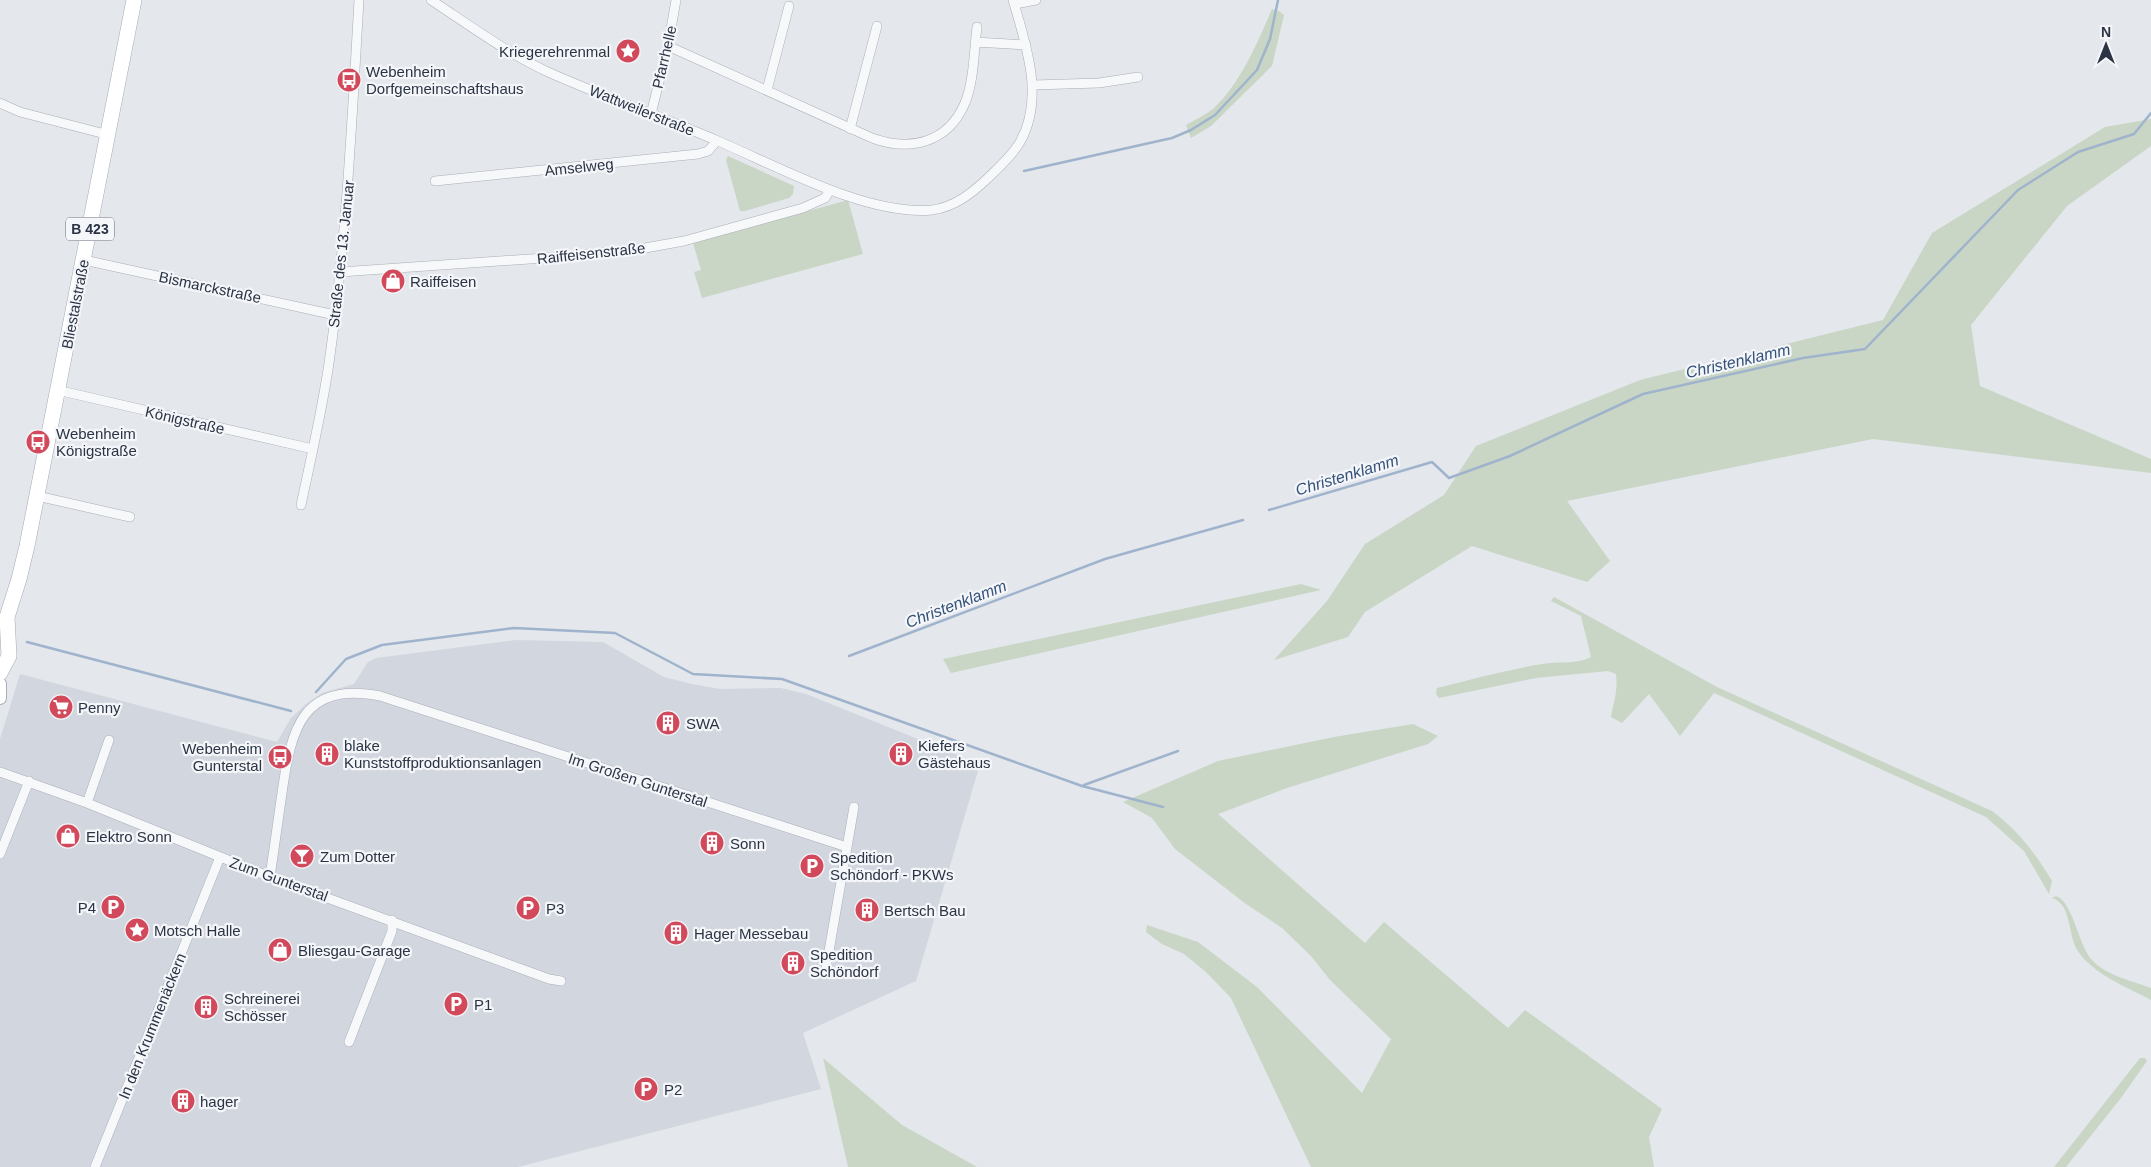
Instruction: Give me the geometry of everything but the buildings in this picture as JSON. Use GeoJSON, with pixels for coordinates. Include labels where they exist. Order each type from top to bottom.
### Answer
{"type":"FeatureCollection","features":[{"type":"Feature","properties":{"kind":"main road","name":"Bliestalstraße"},"geometry":{"type":"LineString","coordinates":[[4,611],[20,579],[109,135],[134,0]]}},
{"type":"Feature","properties":{"kind":"main road","name":"B 423"},"geometry":{"type":"LineString","coordinates":[[3,668],[9,656],[4,611]]}},
{"type":"Feature","properties":{"kind":"main road","name":"B 423"},"geometry":{"type":"LineString","coordinates":[[0,639],[5,650],[3,668]]}},
{"type":"Feature","properties":{"kind":"main road"},"geometry":{"type":"LineString","coordinates":[[0,684],[0,698]]}},
{"type":"Feature","properties":{"kind":"street","name":"Straße des 13. Januar"},"geometry":{"type":"LineString","coordinates":[[301,505],[328,366],[340,272],[348,189],[359,0]]}},
{"type":"Feature","properties":{"kind":"street","name":"Wattweilerstraße"},"geometry":{"type":"LineString","coordinates":[[431,0],[547,71],[718,141],[830,190],[863,200],[911,210],[933,210],[950,206],[972,192],[1007,160],[1020,143],[1025,132],[1033,85],[1026,45],[1014,2]]}},
{"type":"Feature","properties":{"kind":"street","name":"Pfarrhelle"},"geometry":{"type":"LineString","coordinates":[[651,114],[668,46],[676,0]]}},
{"type":"Feature","properties":{"kind":"street"},"geometry":{"type":"LineString","coordinates":[[1014,2],[1036,0]]}},
{"type":"Feature","properties":{"kind":"street"},"geometry":{"type":"LineString","coordinates":[[767,90],[788,6]]}},
{"type":"Feature","properties":{"kind":"street"},"geometry":{"type":"LineString","coordinates":[[850,128],[877,26]]}},
{"type":"Feature","properties":{"kind":"street"},"geometry":{"type":"LineString","coordinates":[[668,46],[850,128],[889,144],[902,145],[931,139],[945,130],[957,118],[965,102],[977,27]]}},
{"type":"Feature","properties":{"kind":"street"},"geometry":{"type":"LineString","coordinates":[[975,42],[1026,45]]}},
{"type":"Feature","properties":{"kind":"street"},"geometry":{"type":"LineString","coordinates":[[1033,85],[1099,83],[1138,77]]}},
{"type":"Feature","properties":{"kind":"street"},"geometry":{"type":"LineString","coordinates":[[0,103],[20,112],[109,135]]}},
{"type":"Feature","properties":{"kind":"street","name":"Amselweg"},"geometry":{"type":"LineString","coordinates":[[435,181],[698,154],[708,151],[718,141]]}},
{"type":"Feature","properties":{"kind":"street","name":"Raiffeisenstraße"},"geometry":{"type":"LineString","coordinates":[[340,272],[582,255],[645,248],[684,241],[803,208],[825,198],[830,190]]}},
{"type":"Feature","properties":{"kind":"street","name":"Bismarckstraße"},"geometry":{"type":"LineString","coordinates":[[84,260],[335,314]]}},
{"type":"Feature","properties":{"kind":"street","name":"Königstraße"},"geometry":{"type":"LineString","coordinates":[[57,390],[312,449]]}},
{"type":"Feature","properties":{"kind":"street"},"geometry":{"type":"LineString","coordinates":[[37,496],[130,517]]}},
{"type":"Feature","properties":{"kind":"street","name":"Im Großen Gunterstal"},"geometry":{"type":"LineString","coordinates":[[270,877],[286,768],[294,732],[301,720],[319,702],[344,692],[362,692],[380,696],[847,847]]}},
{"type":"Feature","properties":{"kind":"street"},"geometry":{"type":"LineString","coordinates":[[88,803],[109,740]]}},
{"type":"Feature","properties":{"kind":"street","name":"Zum Gunterstal"},"geometry":{"type":"LineString","coordinates":[[0,772],[88,803],[270,877],[392,920],[549,979],[561,981]]}},
{"type":"Feature","properties":{"kind":"street"},"geometry":{"type":"LineString","coordinates":[[0,854],[29,781]]}},
{"type":"Feature","properties":{"kind":"street"},"geometry":{"type":"LineString","coordinates":[[825,974],[854,807]]}},
{"type":"Feature","properties":{"kind":"street","name":"In den Krummenäckern"},"geometry":{"type":"LineString","coordinates":[[95,1167],[220,857]]}},
{"type":"Feature","properties":{"kind":"street"},"geometry":{"type":"LineString","coordinates":[[349,1042],[392,931],[392,920]]}},
{"type":"Feature","properties":{"kind":"shaded area"},"geometry":{"type":"Polygon","coordinates":[[[516,640],[603,642],[664,677],[720,689],[781,688],[806,694],[980,764],[916,981],[803,1033],[821,1089],[518,1167],[0,1167],[0,739],[20,674],[277,742],[291,718],[306,704],[322,693],[354,684],[368,662],[376,658],[516,640]]]}},
{"type":"Feature","properties":{"kind":"green space"},"geometry":{"type":"Polygon","coordinates":[[[1272,9],[1284,15],[1272,66],[1211,126],[1191,138],[1186,125],[1213,109],[1232,87],[1254,49],[1272,9]]]}},
{"type":"Feature","properties":{"kind":"green space"},"geometry":{"type":"Polygon","coordinates":[[[2151,119],[2151,146],[2067,206],[1971,325],[1980,386],[2151,459],[2151,473],[1873,439],[1567,501],[1610,561],[1587,582],[1472,546],[1365,612],[1348,637],[1274,660],[1327,601],[1365,544],[1444,495],[1476,446],[1640,380],[1883,320],[1932,233],[2105,127],[2151,119]]]}},
{"type":"Feature","properties":{"kind":"green space"},"geometry":{"type":"Polygon","coordinates":[[[728,156],[794,186],[793,194],[789,198],[740,211],[726,160],[728,156]]]}},
{"type":"Feature","properties":{"kind":"green space"},"geometry":{"type":"Polygon","coordinates":[[[848,200],[863,254],[702,298],[694,272],[701,270],[693,243],[848,200]]]}},
{"type":"Feature","properties":{"kind":"green space"},"geometry":{"type":"Polygon","coordinates":[[[1301,584],[1321,590],[951,673],[943,659],[1301,584]]]}},
{"type":"Feature","properties":{"kind":"green space"},"geometry":{"type":"Polygon","coordinates":[[[1554,597],[1717,687],[1992,811],[2018,834],[2039,861],[2052,881],[2049,894],[2024,851],[1986,817],[1714,693],[1680,736],[1649,694],[1622,723],[1611,717],[1616,691],[1616,674],[1608,671],[1536,678],[1439,698],[1436,694],[1437,688],[1515,669],[1548,663],[1579,661],[1591,657],[1581,616],[1551,601],[1554,597]]]}},
{"type":"Feature","properties":{"kind":"green space"},"geometry":{"type":"Polygon","coordinates":[[[1413,724],[1438,736],[1428,744],[1287,788],[1218,814],[1365,943],[1384,922],[1508,1028],[1525,1010],[1662,1109],[1649,1137],[1654,1167],[1311,1167],[1231,998],[1206,972],[1184,954],[1162,944],[1146,932],[1147,925],[1198,942],[1257,987],[1362,1093],[1391,1039],[1330,980],[1311,956],[1282,928],[1246,904],[1175,849],[1152,818],[1123,802],[1218,761],[1334,737],[1413,724]]]}},
{"type":"Feature","properties":{"kind":"green space"},"geometry":{"type":"Polygon","coordinates":[[[2056,896],[2067,907],[2084,947],[2094,962],[2113,975],[2151,988],[2151,1000],[2100,972],[2082,957],[2073,942],[2063,906],[2052,898],[2056,896]]]}},
{"type":"Feature","properties":{"kind":"green space"},"geometry":{"type":"Polygon","coordinates":[[[823,1058],[902,1125],[977,1167],[848,1167],[823,1058]]]}},
{"type":"Feature","properties":{"kind":"green space"},"geometry":{"type":"Polygon","coordinates":[[[2140,1058],[2145,1058],[2147,1061],[2121,1098],[2066,1167],[2054,1167],[2140,1058]]]}},
{"type":"Feature","properties":{"kind":"waterway"},"geometry":{"type":"LineString","coordinates":[[1024,171],[1172,138],[1191,130],[1215,115],[1257,70],[1270,39],[1278,0]]}},
{"type":"Feature","properties":{"kind":"waterway","name":"Christenklamm"},"geometry":{"type":"LineString","coordinates":[[1269,510],[1432,462],[1449,478],[1510,456],[1643,394],[1803,358],[1865,349],[2018,190],[2078,152],[2134,134],[2151,113]]}},
{"type":"Feature","properties":{"kind":"waterway","name":"Christenklamm"},"geometry":{"type":"LineString","coordinates":[[849,656],[1105,559],[1243,520]]}},
{"type":"Feature","properties":{"kind":"waterway"},"geometry":{"type":"LineString","coordinates":[[316,692],[346,659],[382,645],[514,628],[615,633],[693,674],[782,679],[1082,786],[1163,807]]}},
{"type":"Feature","properties":{"kind":"waterway"},"geometry":{"type":"LineString","coordinates":[[27,642],[291,711]]}},
{"type":"Feature","properties":{"kind":"waterway"},"geometry":{"type":"LineString","coordinates":[[1084,785],[1178,751]]}},
{"type":"Feature","properties":{"kind":"place","name":"Kriegerehrenmal"},"geometry":{"type":"Point","coordinates":[628,51]}},
{"type":"Feature","properties":{"kind":"place","name":"Webenheim Dorfgemeinschaftshaus"},"geometry":{"type":"Point","coordinates":[349,80]}},
{"type":"Feature","properties":{"kind":"place","name":"Raiffeisen"},"geometry":{"type":"Point","coordinates":[393,281]}},
{"type":"Feature","properties":{"kind":"place","name":"Webenheim Königstraße"},"geometry":{"type":"Point","coordinates":[38,442]}},
{"type":"Feature","properties":{"kind":"place","name":"Penny"},"geometry":{"type":"Point","coordinates":[61,707]}},
{"type":"Feature","properties":{"kind":"place","name":"SWA"},"geometry":{"type":"Point","coordinates":[668,723]}},
{"type":"Feature","properties":{"kind":"place","name":"blake Kunststoffproduktionsanlagen"},"geometry":{"type":"Point","coordinates":[327,754]}},
{"type":"Feature","properties":{"kind":"place","name":"Kiefers Gästehaus"},"geometry":{"type":"Point","coordinates":[901,754]}},
{"type":"Feature","properties":{"kind":"place","name":"Webenheim Gunterstal"},"geometry":{"type":"Point","coordinates":[280,757]}},
{"type":"Feature","properties":{"kind":"place","name":"Elektro Sonn"},"geometry":{"type":"Point","coordinates":[68,836]}},
{"type":"Feature","properties":{"kind":"place","name":"Sonn"},"geometry":{"type":"Point","coordinates":[712,843]}},
{"type":"Feature","properties":{"kind":"place","name":"Zum Dotter"},"geometry":{"type":"Point","coordinates":[302,856]}},
{"type":"Feature","properties":{"kind":"place","name":"Spedition Schöndorf - PKWs"},"geometry":{"type":"Point","coordinates":[812,866]}},
{"type":"Feature","properties":{"kind":"place","name":"P4"},"geometry":{"type":"Point","coordinates":[113,907]}},
{"type":"Feature","properties":{"kind":"place","name":"P3"},"geometry":{"type":"Point","coordinates":[528,908]}},
{"type":"Feature","properties":{"kind":"place","name":"Bertsch Bau"},"geometry":{"type":"Point","coordinates":[867,910]}},
{"type":"Feature","properties":{"kind":"place","name":"Motsch Halle"},"geometry":{"type":"Point","coordinates":[137,930]}},
{"type":"Feature","properties":{"kind":"place","name":"Hager Messebau"},"geometry":{"type":"Point","coordinates":[676,933]}},
{"type":"Feature","properties":{"kind":"place","name":"Bliesgau-Garage"},"geometry":{"type":"Point","coordinates":[280,950]}},
{"type":"Feature","properties":{"kind":"place","name":"Spedition Schöndorf"},"geometry":{"type":"Point","coordinates":[793,963]}},
{"type":"Feature","properties":{"kind":"place","name":"P1"},"geometry":{"type":"Point","coordinates":[456,1004]}},
{"type":"Feature","properties":{"kind":"place","name":"Schreinerei Schösser"},"geometry":{"type":"Point","coordinates":[206,1007]}},
{"type":"Feature","properties":{"kind":"place","name":"P2"},"geometry":{"type":"Point","coordinates":[646,1089]}},
{"type":"Feature","properties":{"kind":"place","name":"hager"},"geometry":{"type":"Point","coordinates":[183,1101]}}]}
